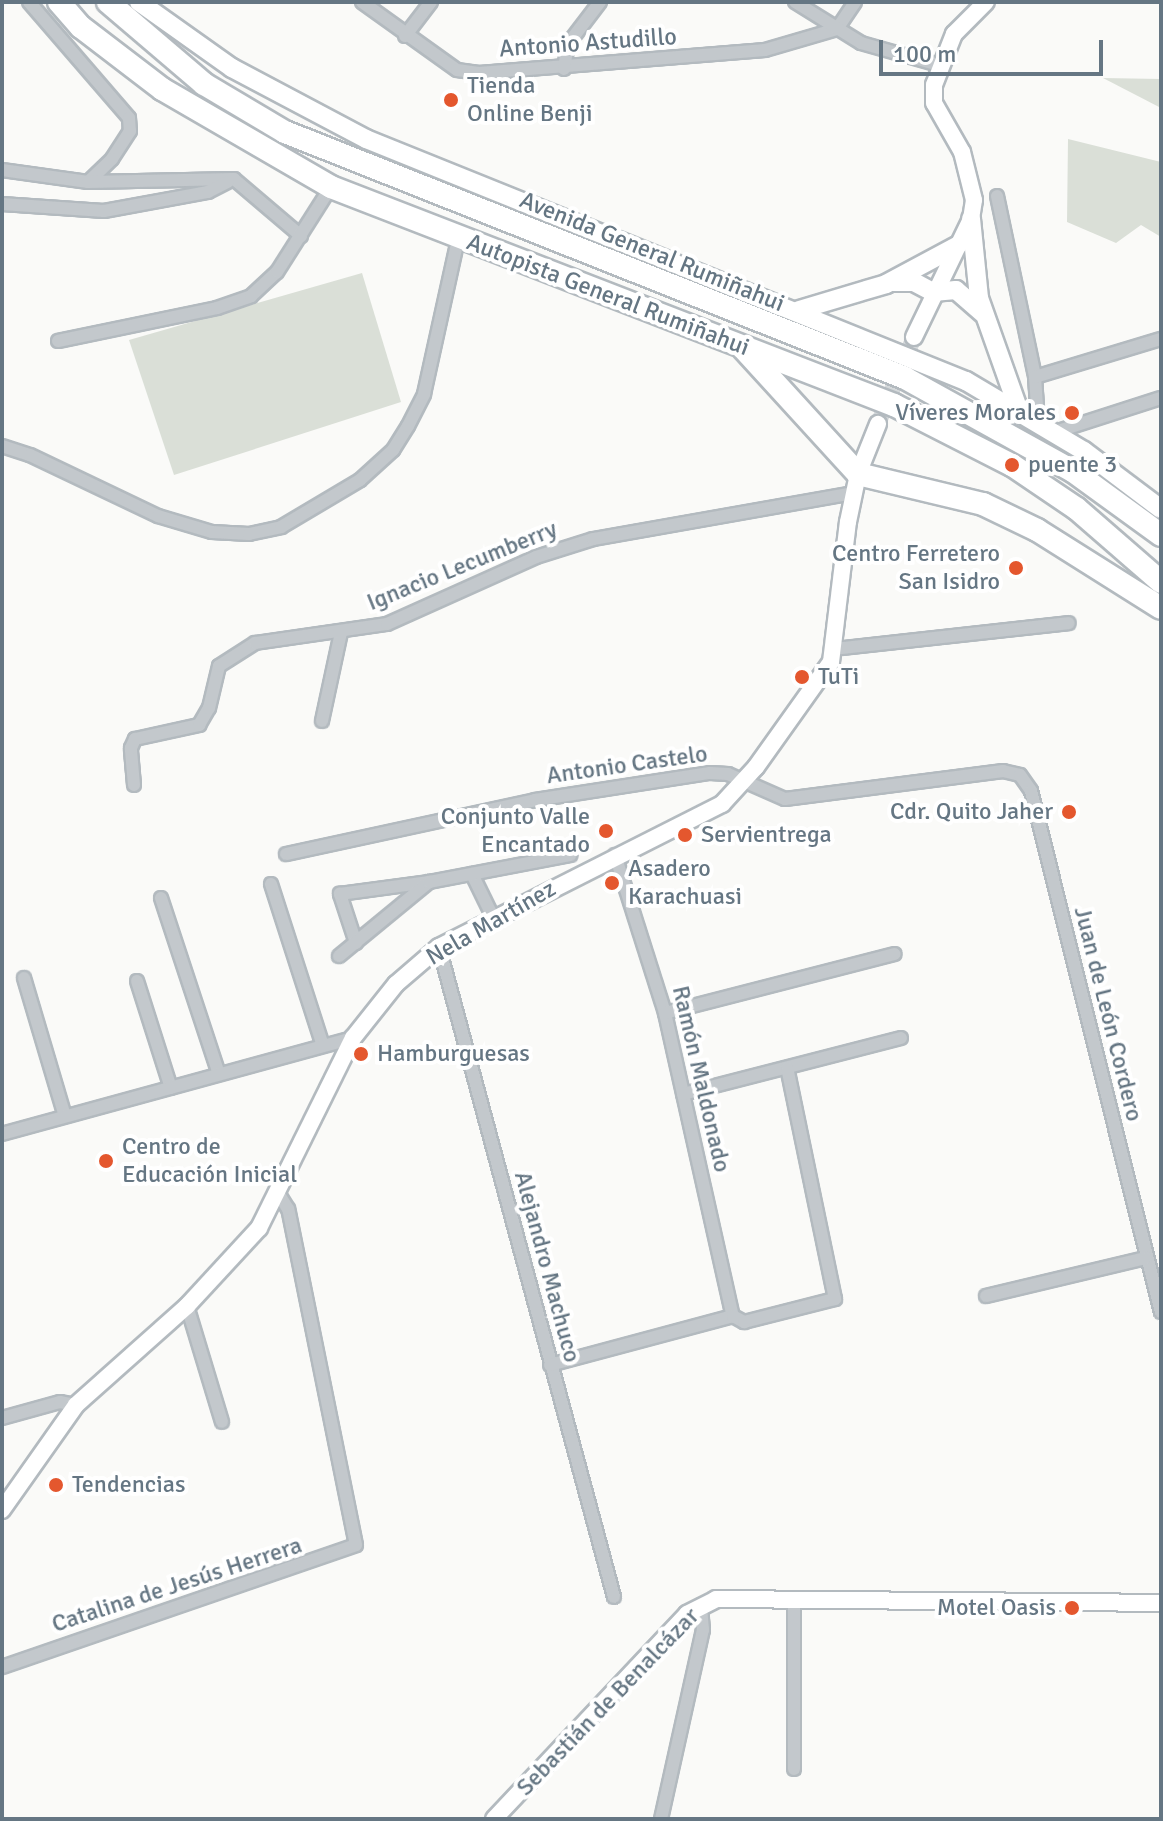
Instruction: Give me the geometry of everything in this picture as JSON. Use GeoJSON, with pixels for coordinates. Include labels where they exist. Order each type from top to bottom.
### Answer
{"type":"FeatureCollection","features":[{"type":"Feature","properties":{"kind":"highway","name":"Autopista General Rumiñahui"},"geometry":{"type":"LineString","coordinates":[[59,2],[81,27],[162,89],[331,187],[458,239],[894,405],[1012,465],[1089,518],[1161,582]]}},
{"type":"Feature","properties":{"kind":"highway","name":"Autopista General Rumiñahui"},"geometry":{"type":"LineString","coordinates":[[108,2],[204,84],[285,132],[905,378],[1073,471],[1161,535]]}},
{"type":"Feature","properties":{"kind":"highway"},"geometry":{"type":"LineString","coordinates":[[740,345],[856,484],[983,504],[1037,530],[1161,608]]}},
{"type":"Feature","properties":{"kind":"main road","name":"Avenida General Rumiñahui"},"geometry":{"type":"LineString","coordinates":[[139,2],[232,68],[366,139],[799,310],[966,381],[1046,426],[1161,509]]}},
{"type":"Feature","properties":{"kind":"main road"},"geometry":{"type":"LineString","coordinates":[[986,2],[954,34],[939,65],[934,103],[967,164],[974,188],[971,219],[974,272],[987,323]]}},
{"type":"Feature","properties":{"kind":"main road"},"geometry":{"type":"LineString","coordinates":[[914,337],[933,292],[971,219]]}},
{"type":"Feature","properties":{"kind":"main road"},"geometry":{"type":"LineString","coordinates":[[799,310],[886,284],[957,246]]}},
{"type":"Feature","properties":{"kind":"main road"},"geometry":{"type":"LineString","coordinates":[[886,284],[914,282],[933,292],[962,293],[980,308],[1018,408]]}},
{"type":"Feature","properties":{"kind":"main road","name":"Nela Martínez"},"geometry":{"type":"LineString","coordinates":[[2,1510],[76,1405],[187,1306],[243,1248],[280,1196],[353,1038],[396,984],[439,947],[615,855],[700,816],[744,781],[813,692],[834,649],[856,484],[878,424]]}},
{"type":"Feature","properties":{"kind":"main road","name":"Sebastián de Benalcázar"},"geometry":{"type":"LineString","coordinates":[[494,1819],[701,1605],[716,1599],[1161,1603]]}},
{"type":"Feature","properties":{"kind":"street"},"geometry":{"type":"LineString","coordinates":[[29,2],[129,118],[130,131],[112,159],[88,182]]}},
{"type":"Feature","properties":{"kind":"street","name":"Antonio Astudillo"},"geometry":{"type":"LineString","coordinates":[[362,2],[405,36],[468,72],[564,69],[765,50],[837,29]]}},
{"type":"Feature","properties":{"kind":"street"},"geometry":{"type":"LineString","coordinates":[[405,36],[431,2]]}},
{"type":"Feature","properties":{"kind":"street"},"geometry":{"type":"LineString","coordinates":[[564,69],[568,44],[600,2]]}},
{"type":"Feature","properties":{"kind":"street"},"geometry":{"type":"LineString","coordinates":[[795,2],[861,43],[939,65]]}},
{"type":"Feature","properties":{"kind":"street"},"geometry":{"type":"LineString","coordinates":[[837,29],[855,2]]}},
{"type":"Feature","properties":{"kind":"street"},"geometry":{"type":"LineString","coordinates":[[2,170],[88,182],[234,179],[301,236]]}},
{"type":"Feature","properties":{"kind":"street"},"geometry":{"type":"LineString","coordinates":[[2,204],[104,211],[208,192],[234,179]]}},
{"type":"Feature","properties":{"kind":"street"},"geometry":{"type":"LineString","coordinates":[[58,341],[217,308],[251,296],[277,272],[331,187]]}},
{"type":"Feature","properties":{"kind":"street"},"geometry":{"type":"LineString","coordinates":[[997,196],[1046,426],[1161,398]]}},
{"type":"Feature","properties":{"kind":"street"},"geometry":{"type":"LineString","coordinates":[[2,446],[30,455],[158,516],[212,532],[249,534],[281,527],[360,480],[393,450],[408,426],[424,394],[458,239]]}},
{"type":"Feature","properties":{"kind":"street"},"geometry":{"type":"LineString","coordinates":[[1035,377],[1161,339]]}},
{"type":"Feature","properties":{"kind":"street","name":"Ignacio Lecumberry"},"geometry":{"type":"LineString","coordinates":[[134,785],[131,748],[135,739],[199,725],[209,708],[219,666],[232,654],[276,637],[341,632],[387,624],[536,557],[593,539],[856,484]]}},
{"type":"Feature","properties":{"kind":"street"},"geometry":{"type":"LineString","coordinates":[[834,649],[1069,623]]}},
{"type":"Feature","properties":{"kind":"street"},"geometry":{"type":"LineString","coordinates":[[322,721],[341,632]]}},
{"type":"Feature","properties":{"kind":"street","name":"Antonio Castelo"},"geometry":{"type":"LineString","coordinates":[[286,854],[535,800],[710,773],[744,781],[785,799],[1003,771],[1020,775]]}},
{"type":"Feature","properties":{"kind":"street","name":"Juan de León Cordero"},"geometry":{"type":"LineString","coordinates":[[1020,775],[1031,791],[1161,1312]]}},
{"type":"Feature","properties":{"kind":"street"},"geometry":{"type":"LineString","coordinates":[[356,943],[340,894],[429,882],[570,855]]}},
{"type":"Feature","properties":{"kind":"street","name":"Ramón Maldonado"},"geometry":{"type":"LineString","coordinates":[[615,855],[665,1013],[733,1316]]}},
{"type":"Feature","properties":{"kind":"street"},"geometry":{"type":"LineString","coordinates":[[472,874],[493,917]]}},
{"type":"Feature","properties":{"kind":"street"},"geometry":{"type":"LineString","coordinates":[[339,956],[429,882]]}},
{"type":"Feature","properties":{"kind":"street"},"geometry":{"type":"LineString","coordinates":[[271,884],[323,1046]]}},
{"type":"Feature","properties":{"kind":"street"},"geometry":{"type":"LineString","coordinates":[[161,898],[219,1074]]}},
{"type":"Feature","properties":{"kind":"street","name":"Alejandro Machuco"},"geometry":{"type":"LineString","coordinates":[[439,947],[614,1597]]}},
{"type":"Feature","properties":{"kind":"street"},"geometry":{"type":"LineString","coordinates":[[665,1013],[895,954]]}},
{"type":"Feature","properties":{"kind":"street"},"geometry":{"type":"LineString","coordinates":[[24,978],[65,1116]]}},
{"type":"Feature","properties":{"kind":"street"},"geometry":{"type":"LineString","coordinates":[[137,981],[171,1088]]}},
{"type":"Feature","properties":{"kind":"street"},"geometry":{"type":"LineString","coordinates":[[2,1134],[353,1038]]}},
{"type":"Feature","properties":{"kind":"street"},"geometry":{"type":"LineString","coordinates":[[683,1094],[901,1038]]}},
{"type":"Feature","properties":{"kind":"street"},"geometry":{"type":"LineString","coordinates":[[550,1365],[733,1316],[744,1322],[830,1303],[837,1293],[787,1068]]}},
{"type":"Feature","properties":{"kind":"street","name":"Catalina de Jesús Herrera"},"geometry":{"type":"LineString","coordinates":[[2,1667],[350,1551],[357,1537],[288,1209],[280,1196]]}},
{"type":"Feature","properties":{"kind":"street"},"geometry":{"type":"LineString","coordinates":[[986,1296],[1146,1258]]}},
{"type":"Feature","properties":{"kind":"street"},"geometry":{"type":"LineString","coordinates":[[187,1306],[222,1422]]}},
{"type":"Feature","properties":{"kind":"street"},"geometry":{"type":"LineString","coordinates":[[2,1418],[60,1402],[76,1405]]}},
{"type":"Feature","properties":{"kind":"street"},"geometry":{"type":"LineString","coordinates":[[794,1602],[794,1769]]}},
{"type":"Feature","properties":{"kind":"street"},"geometry":{"type":"LineString","coordinates":[[661,1819],[703,1630],[701,1605]]}},
{"type":"Feature","properties":{"kind":"shaded area"},"geometry":{"type":"Polygon","coordinates":[[[1103,78],[1161,79],[1161,108],[1103,78]]]}},
{"type":"Feature","properties":{"kind":"shaded area"},"geometry":{"type":"Polygon","coordinates":[[[1068,139],[1161,162],[1161,237],[1141,225],[1116,243],[1067,222],[1068,139]]]}},
{"type":"Feature","properties":{"kind":"shaded area"},"geometry":{"type":"Polygon","coordinates":[[[362,273],[401,402],[174,475],[129,340],[362,273]]]}},
{"type":"Feature","properties":{"kind":"tunnel"},"geometry":{"type":"LineString","coordinates":[[878,424],[914,337]]}},
{"type":"Feature","properties":{"kind":"place","name":"Tienda Online Benji"},"geometry":{"type":"Point","coordinates":[451,100]}},
{"type":"Feature","properties":{"kind":"place","name":"Víveres Morales"},"geometry":{"type":"Point","coordinates":[1072,413]}},
{"type":"Feature","properties":{"kind":"place","name":"puente 3"},"geometry":{"type":"Point","coordinates":[1012,465]}},
{"type":"Feature","properties":{"kind":"place","name":"Centro Ferretero San Isidro"},"geometry":{"type":"Point","coordinates":[1016,568]}},
{"type":"Feature","properties":{"kind":"place","name":"TuTi"},"geometry":{"type":"Point","coordinates":[802,677]}},
{"type":"Feature","properties":{"kind":"place","name":"Cdr. Quito Jaher"},"geometry":{"type":"Point","coordinates":[1069,812]}},
{"type":"Feature","properties":{"kind":"place","name":"Conjunto Valle Encantado"},"geometry":{"type":"Point","coordinates":[606,831]}},
{"type":"Feature","properties":{"kind":"place","name":"Servientrega"},"geometry":{"type":"Point","coordinates":[685,835]}},
{"type":"Feature","properties":{"kind":"place","name":"Asadero Karachuasi"},"geometry":{"type":"Point","coordinates":[612,883]}},
{"type":"Feature","properties":{"kind":"place","name":"Hamburguesas"},"geometry":{"type":"Point","coordinates":[361,1054]}},
{"type":"Feature","properties":{"kind":"place","name":"Centro de Educación Inicial"},"geometry":{"type":"Point","coordinates":[106,1161]}},
{"type":"Feature","properties":{"kind":"place","name":"Tendencias"},"geometry":{"type":"Point","coordinates":[56,1485]}},
{"type":"Feature","properties":{"kind":"place","name":"Motel Oasis"},"geometry":{"type":"Point","coordinates":[1072,1608]}}]}
